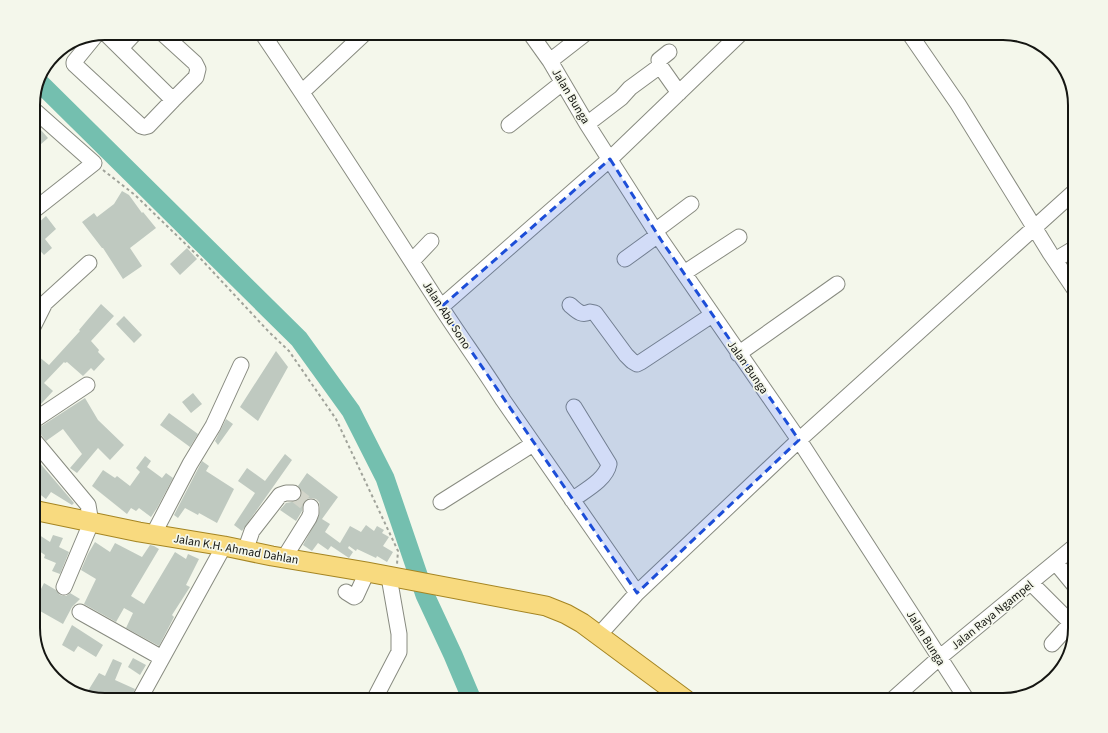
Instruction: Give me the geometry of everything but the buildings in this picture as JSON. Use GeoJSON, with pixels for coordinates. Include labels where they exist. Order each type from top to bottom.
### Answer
{"type":"FeatureCollection","features":[{"type":"Feature","properties":{"kind":"main road","name":"Jalan K.H. Ahmad Dahlan"},"geometry":{"type":"LineString","coordinates":[[40,512],[153,535],[224,546],[546,606],[566,614],[599,635],[677,693]]}},
{"type":"Feature","properties":{"kind":"street"},"geometry":{"type":"LineString","coordinates":[[112,40],[173,100]]}},
{"type":"Feature","properties":{"kind":"street"},"geometry":{"type":"LineString","coordinates":[[121,48],[128,40]]}},
{"type":"Feature","properties":{"kind":"street"},"geometry":{"type":"LineString","coordinates":[[90,42],[74,64],[141,126],[144,127],[148,126],[196,77],[198,68],[195,63],[170,40]]}},
{"type":"Feature","properties":{"kind":"street","name":"Jalan Abu Sono"},"geometry":{"type":"LineString","coordinates":[[267,40],[441,307],[533,444],[637,593]]}},
{"type":"Feature","properties":{"kind":"street"},"geometry":{"type":"LineString","coordinates":[[302,92],[358,40]]}},
{"type":"Feature","properties":{"kind":"street","name":"Jalan Bunga"},"geometry":{"type":"LineString","coordinates":[[535,40],[550,60],[562,83],[656,233],[738,354],[799,440],[962,693]]}},
{"type":"Feature","properties":{"kind":"street"},"geometry":{"type":"LineString","coordinates":[[550,60],[577,40]]}},
{"type":"Feature","properties":{"kind":"street"},"geometry":{"type":"LineString","coordinates":[[441,307],[610,159],[732,40]]}},
{"type":"Feature","properties":{"kind":"street"},"geometry":{"type":"LineString","coordinates":[[914,40],[958,104],[1068,280]]}},
{"type":"Feature","properties":{"kind":"street"},"geometry":{"type":"LineString","coordinates":[[669,52],[659,60],[660,66],[679,93]]}},
{"type":"Feature","properties":{"kind":"street"},"geometry":{"type":"LineString","coordinates":[[588,124],[621,98],[630,88],[660,66]]}},
{"type":"Feature","properties":{"kind":"street"},"geometry":{"type":"LineString","coordinates":[[509,125],[562,83]]}},
{"type":"Feature","properties":{"kind":"street"},"geometry":{"type":"LineString","coordinates":[[40,115],[94,162],[40,205]]}},
{"type":"Feature","properties":{"kind":"street"},"geometry":{"type":"LineString","coordinates":[[599,635],[637,593],[799,440],[1068,197]]}},
{"type":"Feature","properties":{"kind":"street"},"geometry":{"type":"LineString","coordinates":[[625,259],[691,204]]}},
{"type":"Feature","properties":{"kind":"street"},"geometry":{"type":"LineString","coordinates":[[684,273],[739,237]]}},
{"type":"Feature","properties":{"kind":"street"},"geometry":{"type":"LineString","coordinates":[[412,261],[431,241]]}},
{"type":"Feature","properties":{"kind":"street"},"geometry":{"type":"LineString","coordinates":[[1055,260],[1068,252]]}},
{"type":"Feature","properties":{"kind":"street"},"geometry":{"type":"LineString","coordinates":[[40,313],[45,303],[89,263]]}},
{"type":"Feature","properties":{"kind":"street"},"geometry":{"type":"LineString","coordinates":[[738,354],[836,284]]}},
{"type":"Feature","properties":{"kind":"street"},"geometry":{"type":"LineString","coordinates":[[570,305],[582,314],[590,312],[595,313],[626,355],[637,364],[712,314]]}},
{"type":"Feature","properties":{"kind":"street"},"geometry":{"type":"LineString","coordinates":[[153,535],[190,464],[213,426],[241,365]]}},
{"type":"Feature","properties":{"kind":"street"},"geometry":{"type":"LineString","coordinates":[[40,416],[87,385]]}},
{"type":"Feature","properties":{"kind":"street"},"geometry":{"type":"LineString","coordinates":[[572,500],[600,479],[605,474],[609,464],[574,407]]}},
{"type":"Feature","properties":{"kind":"street"},"geometry":{"type":"LineString","coordinates":[[441,502],[533,444]]}},
{"type":"Feature","properties":{"kind":"street"},"geometry":{"type":"LineString","coordinates":[[40,447],[88,505],[91,523],[64,587]]}},
{"type":"Feature","properties":{"kind":"street"},"geometry":{"type":"LineString","coordinates":[[245,551],[252,531],[280,495],[293,493]]}},
{"type":"Feature","properties":{"kind":"street"},"geometry":{"type":"LineString","coordinates":[[284,558],[309,518],[311,507]]}},
{"type":"Feature","properties":{"kind":"street"},"geometry":{"type":"LineString","coordinates":[[143,693],[224,546]]}},
{"type":"Feature","properties":{"kind":"street","name":"Jalan Raya Ngampel"},"geometry":{"type":"LineString","coordinates":[[900,693],[939,658],[1068,552]]}},
{"type":"Feature","properties":{"kind":"street"},"geometry":{"type":"LineString","coordinates":[[1056,563],[1068,578]]}},
{"type":"Feature","properties":{"kind":"street"},"geometry":{"type":"LineString","coordinates":[[346,592],[354,597],[356,596],[367,572]]}},
{"type":"Feature","properties":{"kind":"street"},"geometry":{"type":"LineString","coordinates":[[378,693],[399,652],[399,634],[393,577]]}},
{"type":"Feature","properties":{"kind":"street"},"geometry":{"type":"LineString","coordinates":[[1031,583],[1068,620]]}},
{"type":"Feature","properties":{"kind":"street"},"geometry":{"type":"LineString","coordinates":[[80,612],[162,658]]}},
{"type":"Feature","properties":{"kind":"street"},"geometry":{"type":"LineString","coordinates":[[1052,644],[1068,630]]}},
{"type":"Feature","properties":{"kind":"path"},"geometry":{"type":"LineString","coordinates":[[94,162],[135,195],[200,258],[269,332],[289,351],[336,419],[398,551],[393,577]]}},
{"type":"Feature","properties":{"kind":"highlighted area"},"geometry":{"type":"Polygon","coordinates":[[[610,159],[661,240],[799,440],[637,593],[441,307],[610,159]]]}},
{"type":"Feature","properties":{"kind":"waterway"},"geometry":{"type":"LineString","coordinates":[[43,86],[299,339],[351,411],[385,478],[425,595],[469,693]]}},
{"type":"Feature","properties":{"kind":"tunnel"},"geometry":{"type":"LineString","coordinates":[[293,493],[311,507]]}}]}
